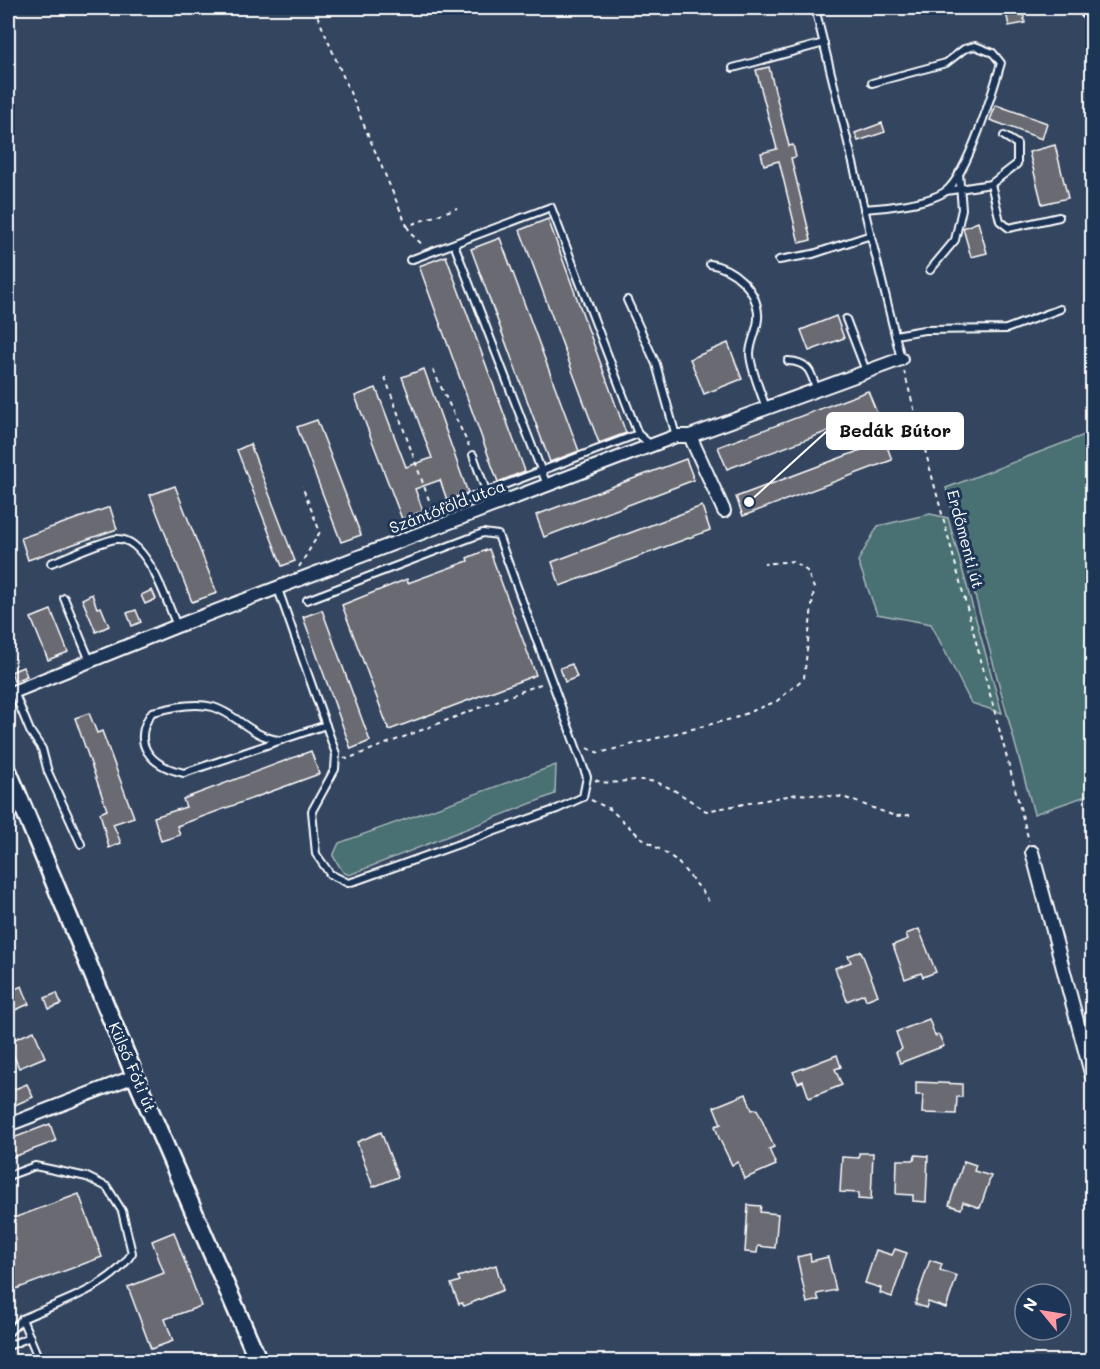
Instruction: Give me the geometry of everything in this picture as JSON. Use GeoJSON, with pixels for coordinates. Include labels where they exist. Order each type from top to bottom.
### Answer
{"type":"FeatureCollection","features":[{"type":"Feature","properties":{"kind":"main road","name":"Külső Fóti út"},"geometry":{"type":"LineString","coordinates":[[8,771],[135,1076],[259,1362]]}},
{"type":"Feature","properties":{"kind":"street","name":"Szántóföld utca"},"geometry":{"type":"LineString","coordinates":[[10,693],[177,626],[676,436],[690,436],[817,391],[901,358]]}},
{"type":"Feature","properties":{"kind":"street"},"geometry":{"type":"LineString","coordinates":[[690,436],[724,511]]}},
{"type":"Feature","properties":{"kind":"street"},"geometry":{"type":"LineString","coordinates":[[1032,852],[1092,1077]]}},
{"type":"Feature","properties":{"kind":"street"},"geometry":{"type":"LineString","coordinates":[[8,1125],[135,1076]]}},
{"type":"Feature","properties":{"kind":"lane"},"geometry":{"type":"LineString","coordinates":[[815,8],[901,358]]}},
{"type":"Feature","properties":{"kind":"lane"},"geometry":{"type":"LineString","coordinates":[[734,68],[824,43]]}},
{"type":"Feature","properties":{"kind":"lane"},"geometry":{"type":"LineString","coordinates":[[872,82],[946,63],[964,49],[975,46],[993,53],[1001,63],[992,97],[959,171],[946,191]]}},
{"type":"Feature","properties":{"kind":"lane"},"geometry":{"type":"LineString","coordinates":[[864,209],[903,206],[960,187],[991,184],[1017,164],[1017,144],[1004,136]]}},
{"type":"Feature","properties":{"kind":"lane"},"geometry":{"type":"LineString","coordinates":[[930,270],[955,240],[962,209],[959,171]]}},
{"type":"Feature","properties":{"kind":"lane"},"geometry":{"type":"LineString","coordinates":[[991,184],[1000,221],[1009,228],[1059,217]]}},
{"type":"Feature","properties":{"kind":"lane"},"geometry":{"type":"LineString","coordinates":[[410,261],[551,207],[638,434],[651,446]]}},
{"type":"Feature","properties":{"kind":"lane"},"geometry":{"type":"LineString","coordinates":[[779,260],[813,254],[870,235]]}},
{"type":"Feature","properties":{"kind":"lane"},"geometry":{"type":"LineString","coordinates":[[454,244],[547,485]]}},
{"type":"Feature","properties":{"kind":"lane"},"geometry":{"type":"LineString","coordinates":[[710,264],[734,272],[748,289],[759,313],[750,355],[766,409]]}},
{"type":"Feature","properties":{"kind":"lane"},"geometry":{"type":"LineString","coordinates":[[627,300],[656,364],[676,436]]}},
{"type":"Feature","properties":{"kind":"lane"},"geometry":{"type":"LineString","coordinates":[[895,335],[924,330],[1006,329],[1060,309]]}},
{"type":"Feature","properties":{"kind":"lane"},"geometry":{"type":"LineString","coordinates":[[846,319],[866,372]]}},
{"type":"Feature","properties":{"kind":"lane"},"geometry":{"type":"LineString","coordinates":[[788,361],[801,362],[810,368],[817,391]]}},
{"type":"Feature","properties":{"kind":"lane"},"geometry":{"type":"LineString","coordinates":[[433,512],[638,434]]}},
{"type":"Feature","properties":{"kind":"lane"},"geometry":{"type":"LineString","coordinates":[[473,455],[486,491]]}},
{"type":"Feature","properties":{"kind":"lane"},"geometry":{"type":"LineString","coordinates":[[278,588],[336,754],[335,769],[312,810],[316,854],[330,874],[348,883],[557,809],[582,797],[587,777],[498,535],[483,533],[307,600]]}},
{"type":"Feature","properties":{"kind":"lane"},"geometry":{"type":"LineString","coordinates":[[51,563],[116,539],[129,542],[147,558],[177,626]]}},
{"type":"Feature","properties":{"kind":"lane"},"geometry":{"type":"LineString","coordinates":[[64,598],[90,661]]}},
{"type":"Feature","properties":{"kind":"lane"},"geometry":{"type":"LineString","coordinates":[[10,693],[42,749],[48,772],[81,844]]}},
{"type":"Feature","properties":{"kind":"lane"},"geometry":{"type":"LineString","coordinates":[[279,740],[262,738],[214,707],[187,705],[152,712],[143,725],[142,742],[151,757],[169,770],[184,773],[326,725]]}},
{"type":"Feature","properties":{"kind":"lane"},"geometry":{"type":"LineString","coordinates":[[8,1176],[35,1166],[79,1174],[107,1187],[122,1211],[132,1253],[125,1264],[99,1283],[22,1319],[8,1333]]}},
{"type":"Feature","properties":{"kind":"lane"},"geometry":{"type":"LineString","coordinates":[[22,1319],[40,1362]]}},
{"type":"Feature","properties":{"kind":"lane"},"geometry":{"type":"LineString","coordinates":[[8,1346],[30,1338]]}},
{"type":"Feature","properties":{"kind":"path"},"geometry":{"type":"LineString","coordinates":[[314,8],[407,226],[418,243],[433,252]]}},
{"type":"Feature","properties":{"kind":"path"},"geometry":{"type":"LineString","coordinates":[[407,226],[457,208]]}},
{"type":"Feature","properties":{"kind":"path","name":"Erdőmenti út"},"geometry":{"type":"LineString","coordinates":[[901,358],[1032,852]]}},
{"type":"Feature","properties":{"kind":"path"},"geometry":{"type":"LineString","coordinates":[[433,370],[473,455]]}},
{"type":"Feature","properties":{"kind":"path"},"geometry":{"type":"LineString","coordinates":[[385,377],[433,512]]}},
{"type":"Feature","properties":{"kind":"path"},"geometry":{"type":"LineString","coordinates":[[295,582],[300,562],[320,532],[302,486]]}},
{"type":"Feature","properties":{"kind":"path"},"geometry":{"type":"LineString","coordinates":[[574,743],[600,753],[735,718],[777,701],[804,678],[814,588],[807,571],[793,561],[764,564]]}},
{"type":"Feature","properties":{"kind":"path"},"geometry":{"type":"LineString","coordinates":[[336,754],[347,759],[550,681]]}},
{"type":"Feature","properties":{"kind":"path"},"geometry":{"type":"LineString","coordinates":[[587,777],[607,784],[639,780],[661,783],[706,811],[798,794],[843,797],[895,816],[911,815]]}},
{"type":"Feature","properties":{"kind":"path"},"geometry":{"type":"LineString","coordinates":[[582,797],[610,809],[639,836],[676,860],[711,905]]}},
{"type":"Feature","properties":{"kind":"green space"},"geometry":{"type":"Polygon","coordinates":[[[1092,432],[1092,794],[1034,814],[946,488],[1092,432]]]}},
{"type":"Feature","properties":{"kind":"green space"},"geometry":{"type":"Polygon","coordinates":[[[930,514],[948,518],[1002,713],[971,703],[931,624],[877,614],[858,561],[878,526],[930,514]]]}},
{"type":"Feature","properties":{"kind":"green space"},"geometry":{"type":"Polygon","coordinates":[[[556,765],[555,794],[349,875],[343,872],[333,856],[339,843],[556,765]]]}},
{"type":"Feature","properties":{"kind":"building"},"geometry":{"type":"Polygon","coordinates":[[[1005,8],[1022,8],[1025,23],[1009,26],[1005,8]]]}},
{"type":"Feature","properties":{"kind":"building"},"geometry":{"type":"Polygon","coordinates":[[[769,67],[789,146],[793,145],[796,157],[791,158],[811,240],[799,243],[779,161],[764,165],[761,153],[777,149],[756,70],[769,67]]]}},
{"type":"Feature","properties":{"kind":"building"},"geometry":{"type":"Polygon","coordinates":[[[996,105],[1047,123],[1042,139],[990,120],[996,105]]]}},
{"type":"Feature","properties":{"kind":"building"},"geometry":{"type":"Polygon","coordinates":[[[882,123],[885,132],[858,141],[855,133],[882,123]]]}},
{"type":"Feature","properties":{"kind":"building"},"geometry":{"type":"Polygon","coordinates":[[[1055,145],[1068,198],[1042,204],[1029,152],[1055,145]]]}},
{"type":"Feature","properties":{"kind":"building"},"geometry":{"type":"Polygon","coordinates":[[[548,219],[626,433],[599,443],[520,230],[548,219]]]}},
{"type":"Feature","properties":{"kind":"building"},"geometry":{"type":"Polygon","coordinates":[[[978,222],[987,253],[971,257],[963,228],[978,222]]]}},
{"type":"Feature","properties":{"kind":"building"},"geometry":{"type":"Polygon","coordinates":[[[500,238],[579,451],[550,462],[471,249],[500,238]]]}},
{"type":"Feature","properties":{"kind":"building"},"geometry":{"type":"Polygon","coordinates":[[[446,256],[525,471],[498,482],[419,266],[446,256]]]}},
{"type":"Feature","properties":{"kind":"building"},"geometry":{"type":"Polygon","coordinates":[[[836,316],[844,338],[809,351],[801,330],[836,316]]]}},
{"type":"Feature","properties":{"kind":"building"},"geometry":{"type":"Polygon","coordinates":[[[728,343],[742,379],[704,394],[690,359],[728,343]]]}},
{"type":"Feature","properties":{"kind":"building"},"geometry":{"type":"Polygon","coordinates":[[[424,369],[468,493],[447,500],[440,480],[415,489],[423,511],[402,519],[355,396],[376,388],[406,467],[432,458],[402,377],[424,369]]]}},
{"type":"Feature","properties":{"kind":"building"},"geometry":{"type":"Polygon","coordinates":[[[868,391],[877,413],[727,469],[718,447],[868,391]]]}},
{"type":"Feature","properties":{"kind":"building"},"geometry":{"type":"Polygon","coordinates":[[[317,420],[361,535],[341,542],[297,427],[317,420]]]}},
{"type":"Feature","properties":{"kind":"building"},"geometry":{"type":"Polygon","coordinates":[[[885,441],[892,460],[743,516],[736,497],[885,441]]]}},
{"type":"Feature","properties":{"kind":"building"},"geometry":{"type":"Polygon","coordinates":[[[250,444],[295,561],[282,566],[237,450],[250,444]]]}},
{"type":"Feature","properties":{"kind":"building"},"geometry":{"type":"Polygon","coordinates":[[[686,459],[694,480],[544,537],[536,515],[686,459]]]}},
{"type":"Feature","properties":{"kind":"building"},"geometry":{"type":"Polygon","coordinates":[[[175,486],[217,593],[192,602],[150,495],[175,486]]]}},
{"type":"Feature","properties":{"kind":"building"},"geometry":{"type":"Polygon","coordinates":[[[702,506],[710,530],[560,586],[552,562],[702,506]]]}},
{"type":"Feature","properties":{"kind":"building"},"geometry":{"type":"Polygon","coordinates":[[[110,507],[117,529],[28,560],[21,538],[110,507]]]}},
{"type":"Feature","properties":{"kind":"building"},"geometry":{"type":"Polygon","coordinates":[[[489,549],[536,675],[389,730],[342,605],[407,579],[408,583],[468,561],[467,558],[489,549]]]}},
{"type":"Feature","properties":{"kind":"building"},"geometry":{"type":"Polygon","coordinates":[[[152,590],[156,599],[145,604],[141,595],[152,590]]]}},
{"type":"Feature","properties":{"kind":"building"},"geometry":{"type":"Polygon","coordinates":[[[92,594],[97,608],[101,607],[109,626],[96,632],[82,599],[92,594]]]}},
{"type":"Feature","properties":{"kind":"building"},"geometry":{"type":"Polygon","coordinates":[[[51,610],[68,652],[48,660],[31,618],[51,610]]]}},
{"type":"Feature","properties":{"kind":"building"},"geometry":{"type":"Polygon","coordinates":[[[136,610],[141,622],[132,626],[127,613],[136,610]]]}},
{"type":"Feature","properties":{"kind":"building"},"geometry":{"type":"Polygon","coordinates":[[[322,610],[370,741],[351,749],[303,617],[322,610]]]}},
{"type":"Feature","properties":{"kind":"building"},"geometry":{"type":"Polygon","coordinates":[[[572,664],[577,677],[565,682],[560,668],[572,664]]]}},
{"type":"Feature","properties":{"kind":"building"},"geometry":{"type":"Polygon","coordinates":[[[23,667],[27,676],[14,681],[11,672],[23,667]]]}},
{"type":"Feature","properties":{"kind":"building"},"geometry":{"type":"Polygon","coordinates":[[[89,713],[97,733],[102,731],[134,817],[113,824],[121,843],[109,848],[100,813],[107,810],[75,718],[89,713]]]}},
{"type":"Feature","properties":{"kind":"building"},"geometry":{"type":"Polygon","coordinates":[[[311,751],[319,774],[177,826],[180,835],[161,841],[154,817],[186,807],[183,799],[311,751]]]}},
{"type":"Feature","properties":{"kind":"building"},"geometry":{"type":"Polygon","coordinates":[[[919,929],[936,972],[923,977],[921,973],[905,979],[893,945],[908,939],[906,934],[919,929]]]}},
{"type":"Feature","properties":{"kind":"building"},"geometry":{"type":"Polygon","coordinates":[[[861,951],[878,995],[866,1000],[864,994],[847,1001],[835,968],[851,962],[848,956],[861,951]]]}},
{"type":"Feature","properties":{"kind":"building"},"geometry":{"type":"Polygon","coordinates":[[[22,986],[29,1004],[8,1013],[8,992],[22,986]]]}},
{"type":"Feature","properties":{"kind":"building"},"geometry":{"type":"Polygon","coordinates":[[[57,993],[61,1004],[49,1009],[45,998],[57,993]]]}},
{"type":"Feature","properties":{"kind":"building"},"geometry":{"type":"Polygon","coordinates":[[[929,1019],[935,1036],[939,1035],[944,1046],[900,1063],[896,1052],[902,1049],[896,1032],[929,1019]]]}},
{"type":"Feature","properties":{"kind":"building"},"geometry":{"type":"Polygon","coordinates":[[[34,1031],[45,1057],[19,1068],[8,1042],[34,1031]]]}},
{"type":"Feature","properties":{"kind":"building"},"geometry":{"type":"Polygon","coordinates":[[[837,1055],[841,1067],[835,1069],[842,1085],[809,1098],[803,1081],[798,1083],[793,1072],[837,1055]]]}},
{"type":"Feature","properties":{"kind":"building"},"geometry":{"type":"Polygon","coordinates":[[[916,1082],[962,1084],[962,1097],[957,1097],[956,1114],[922,1113],[923,1095],[916,1095],[916,1082]]]}},
{"type":"Feature","properties":{"kind":"building"},"geometry":{"type":"Polygon","coordinates":[[[27,1084],[33,1097],[15,1105],[10,1091],[27,1084]]]}},
{"type":"Feature","properties":{"kind":"building"},"geometry":{"type":"Polygon","coordinates":[[[746,1094],[752,1110],[757,1109],[774,1147],[769,1149],[776,1165],[744,1179],[738,1162],[732,1165],[719,1138],[715,1126],[721,1124],[714,1107],[746,1094]]]}},
{"type":"Feature","properties":{"kind":"building"},"geometry":{"type":"Polygon","coordinates":[[[50,1124],[56,1141],[8,1159],[8,1140],[50,1124]]]}},
{"type":"Feature","properties":{"kind":"building"},"geometry":{"type":"Polygon","coordinates":[[[381,1132],[398,1177],[373,1187],[357,1142],[381,1132]]]}},
{"type":"Feature","properties":{"kind":"building"},"geometry":{"type":"Polygon","coordinates":[[[859,1153],[873,1153],[871,1200],[858,1199],[859,1193],[840,1192],[842,1157],[859,1158],[859,1153]]]}},
{"type":"Feature","properties":{"kind":"building"},"geometry":{"type":"Polygon","coordinates":[[[915,1155],[928,1156],[926,1202],[913,1201],[913,1195],[896,1194],[897,1160],[914,1160],[915,1155]]]}},
{"type":"Feature","properties":{"kind":"building"},"geometry":{"type":"Polygon","coordinates":[[[964,1161],[976,1165],[974,1171],[991,1176],[980,1208],[963,1202],[961,1209],[949,1205],[964,1161]]]}},
{"type":"Feature","properties":{"kind":"building"},"geometry":{"type":"Polygon","coordinates":[[[79,1194],[102,1257],[8,1292],[8,1220],[79,1194]]]}},
{"type":"Feature","properties":{"kind":"building"},"geometry":{"type":"Polygon","coordinates":[[[748,1205],[761,1206],[760,1212],[778,1214],[775,1248],[758,1246],[757,1253],[745,1252],[748,1205]]]}},
{"type":"Feature","properties":{"kind":"building"},"geometry":{"type":"Polygon","coordinates":[[[174,1232],[201,1306],[165,1319],[173,1341],[151,1349],[128,1287],[164,1273],[152,1241],[174,1232]]]}},
{"type":"Feature","properties":{"kind":"building"},"geometry":{"type":"Polygon","coordinates":[[[895,1249],[907,1253],[892,1297],[880,1293],[881,1288],[865,1283],[876,1250],[892,1255],[895,1249]]]}},
{"type":"Feature","properties":{"kind":"building"},"geometry":{"type":"Polygon","coordinates":[[[810,1254],[811,1261],[828,1257],[836,1290],[817,1294],[819,1300],[807,1303],[797,1257],[810,1254]]]}},
{"type":"Feature","properties":{"kind":"building"},"geometry":{"type":"Polygon","coordinates":[[[930,1260],[942,1264],[940,1270],[957,1276],[946,1308],[928,1302],[926,1308],[915,1304],[930,1260]]]}},
{"type":"Feature","properties":{"kind":"building"},"geometry":{"type":"Polygon","coordinates":[[[496,1265],[503,1290],[464,1306],[462,1303],[459,1304],[451,1284],[460,1281],[458,1277],[496,1265]]]}},
{"type":"Feature","properties":{"kind":"place","name":"Bedák Bútor"},"geometry":{"type":"Point","coordinates":[749,502]}}]}
